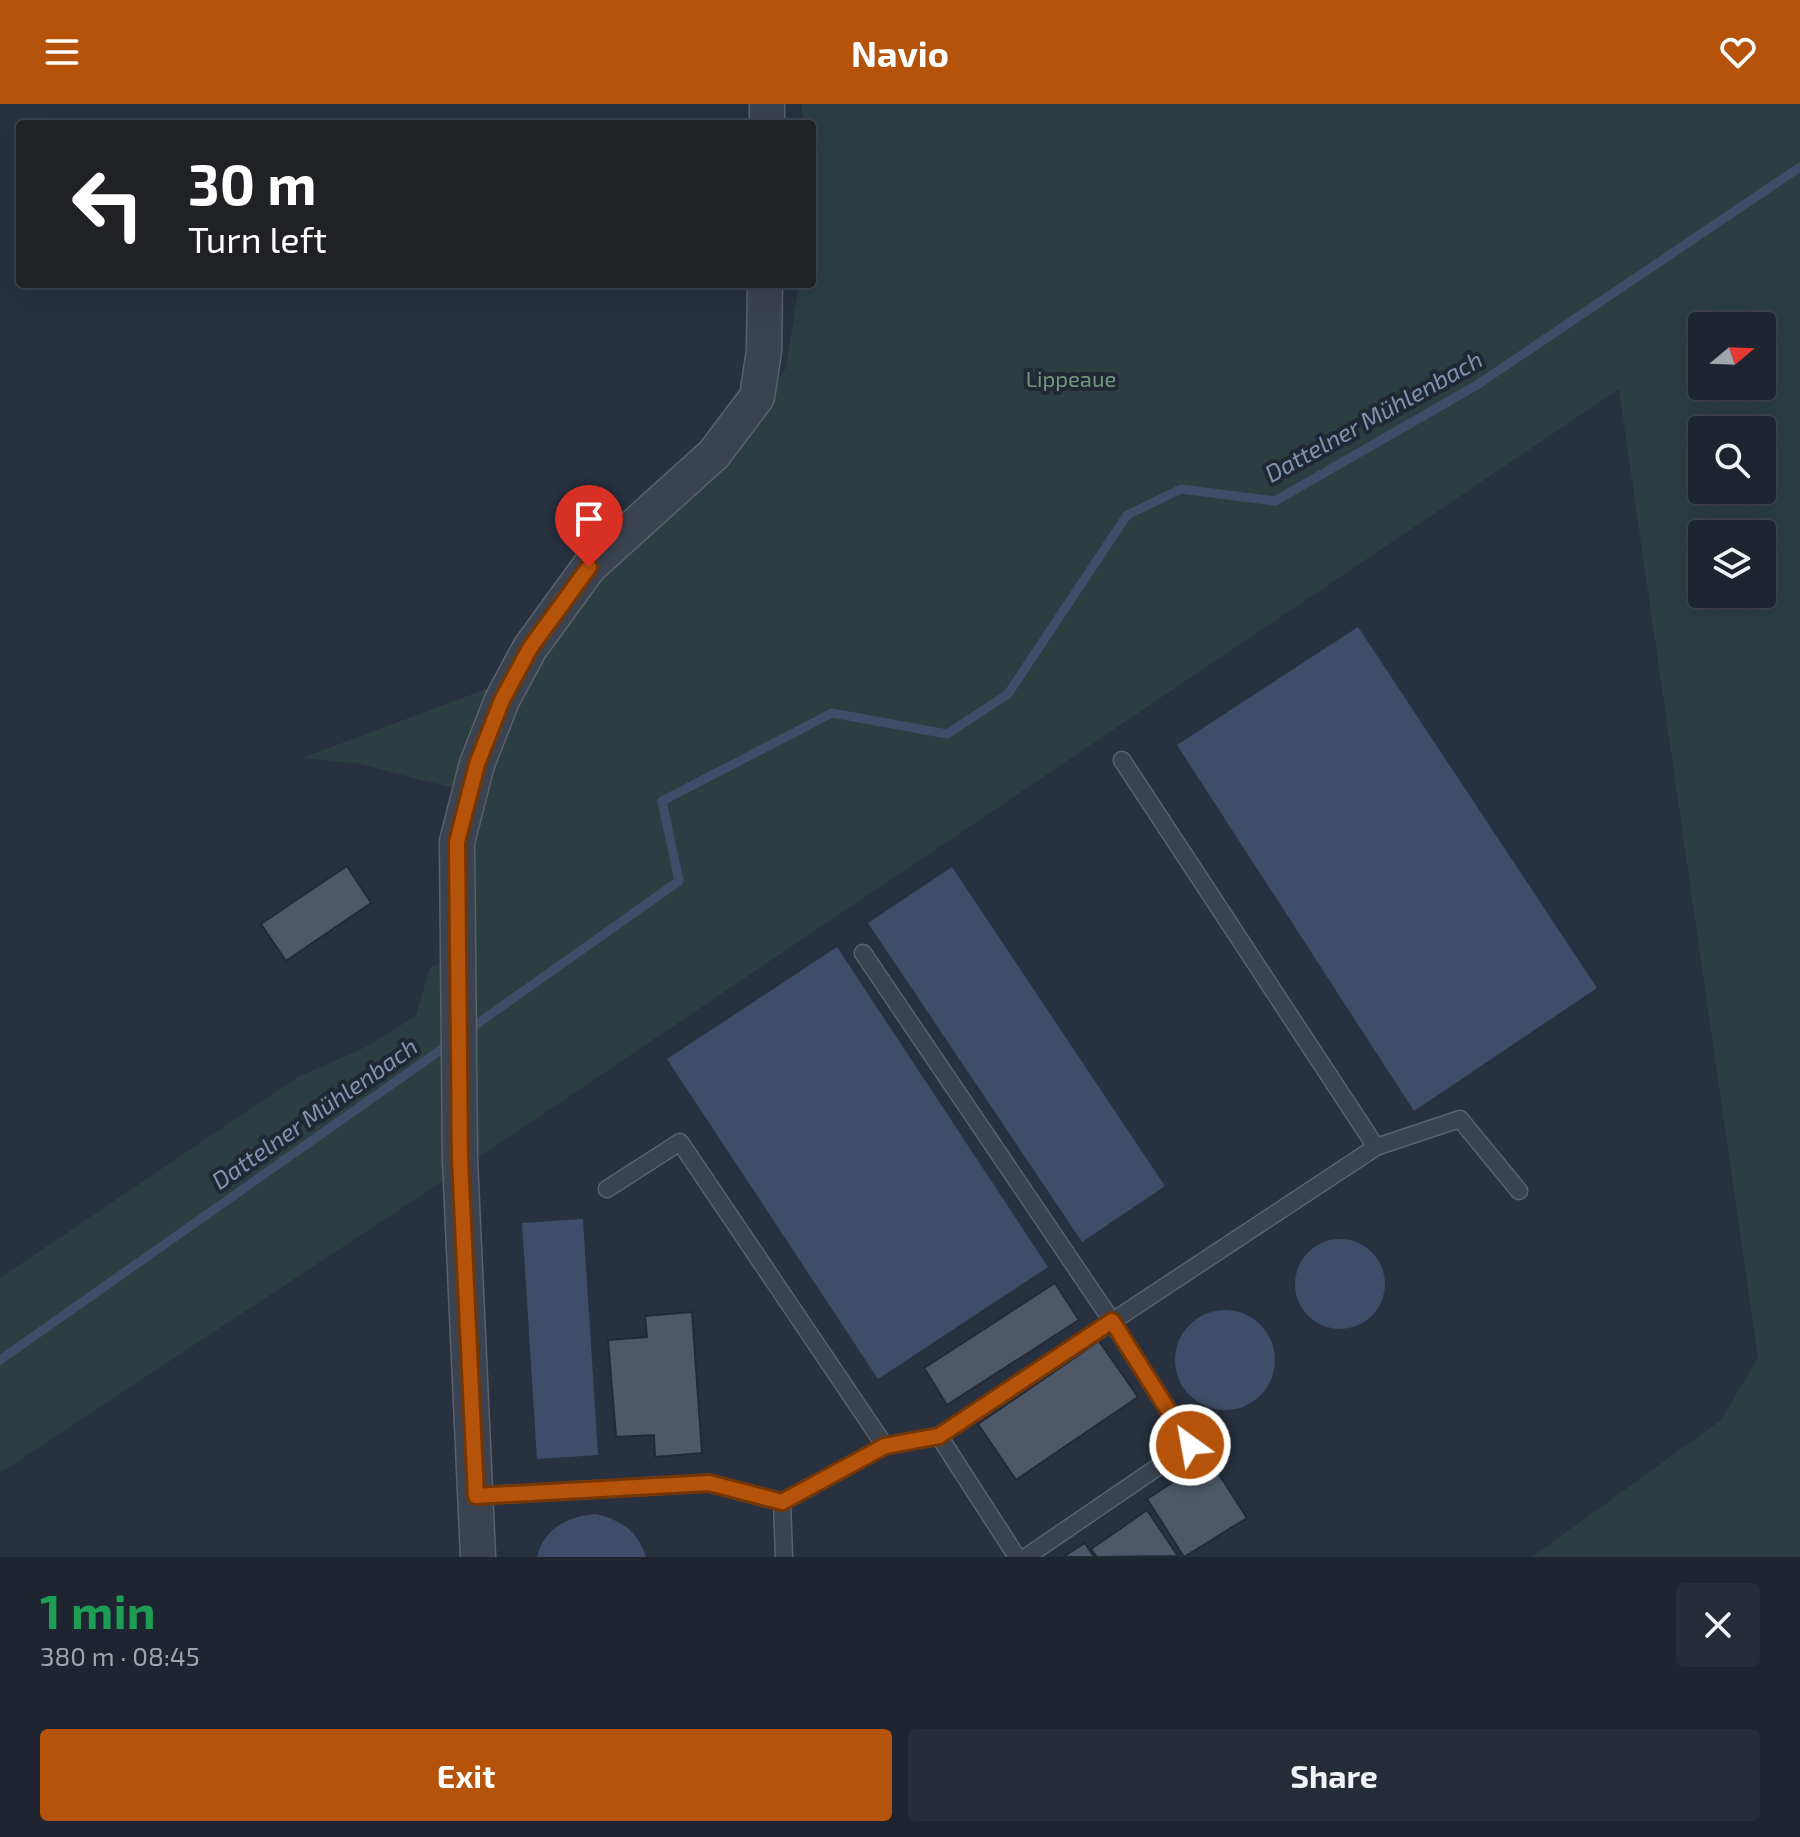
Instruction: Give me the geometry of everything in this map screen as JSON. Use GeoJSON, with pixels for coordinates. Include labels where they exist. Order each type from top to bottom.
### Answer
{"type":"FeatureCollection","features":[{"type":"Feature","properties":{"kind":"street"},"geometry":{"type":"LineString","coordinates":[[478,1557],[460,1160],[457,842],[477,764],[502,700],[530,648],[589,567],[714,454],[757,397],[764,351],[765,288]]}},
{"type":"Feature","properties":{"kind":"lane"},"geometry":{"type":"LineString","coordinates":[[1122,760],[1376,1147]]}},
{"type":"Feature","properties":{"kind":"lane"},"geometry":{"type":"LineString","coordinates":[[863,953],[1112,1321],[1190,1445],[1026,1557]]}},
{"type":"Feature","properties":{"kind":"lane"},"geometry":{"type":"LineString","coordinates":[[476,1496],[709,1483],[782,1502],[885,1446],[939,1436],[1376,1147],[1460,1119],[1519,1191]]}},
{"type":"Feature","properties":{"kind":"lane"},"geometry":{"type":"LineString","coordinates":[[607,1189],[680,1142],[885,1446]]}},
{"type":"Feature","properties":{"kind":"lane"},"geometry":{"type":"LineString","coordinates":[[939,1436],[1017,1557]]}},
{"type":"Feature","properties":{"kind":"lane"},"geometry":{"type":"LineString","coordinates":[[782,1502],[784,1557]]}},
{"type":"Feature","properties":{"kind":"green space","name":"Lippeaue"},"geometry":{"type":"Polygon","coordinates":[[[802,104],[1800,104],[1800,1557],[1532,1557],[1721,1420],[1758,1358],[1619,389],[479,1157],[0,1473],[0,1278],[298,1077],[366,1047],[416,1016],[430,967],[470,953],[472,846],[481,795],[355,763],[302,758],[489,688],[513,701],[599,570],[768,394],[786,368],[798,288],[816,288],[816,120],[802,120],[802,104]]]}},
{"type":"Feature","properties":{"kind":"water"},"geometry":{"type":"Polygon","coordinates":[[[1358,627],[1597,988],[1414,1111],[1177,745],[1358,627]]]}},
{"type":"Feature","properties":{"kind":"water"},"geometry":{"type":"Polygon","coordinates":[[[952,867],[1165,1186],[1082,1242],[868,923],[952,867]]]}},
{"type":"Feature","properties":{"kind":"water"},"geometry":{"type":"Polygon","coordinates":[[[837,947],[1048,1267],[878,1379],[667,1059],[837,947]]]}},
{"type":"Feature","properties":{"kind":"water"},"geometry":{"type":"Polygon","coordinates":[[[583,1219],[598,1455],[537,1459],[522,1223],[583,1219]]]}},
{"type":"Feature","properties":{"kind":"water"},"geometry":{"type":"Polygon","coordinates":[[[1340,1239],[1357,1243],[1372,1252],[1381,1267],[1385,1284],[1381,1301],[1372,1316],[1357,1325],[1340,1329],[1323,1325],[1308,1316],[1299,1301],[1295,1284],[1299,1267],[1308,1252],[1323,1243],[1340,1239]]]}},
{"type":"Feature","properties":{"kind":"water"},"geometry":{"type":"Polygon","coordinates":[[[1225,1310],[1253,1318],[1267,1332],[1275,1360],[1267,1388],[1253,1402],[1225,1410],[1197,1402],[1183,1388],[1175,1360],[1183,1332],[1197,1318],[1225,1310]]]}},
{"type":"Feature","properties":{"kind":"water"},"geometry":{"type":"Polygon","coordinates":[[[596,1514],[628,1528],[646,1557],[537,1557],[545,1538],[559,1525],[576,1517],[596,1514]]]}},
{"type":"Feature","properties":{"kind":"building"},"geometry":{"type":"Polygon","coordinates":[[[347,866],[371,903],[286,961],[261,924],[347,866]]]}},
{"type":"Feature","properties":{"kind":"building"},"geometry":{"type":"Polygon","coordinates":[[[1055,1283],[1079,1320],[947,1405],[924,1368],[1055,1283]]]}},
{"type":"Feature","properties":{"kind":"building"},"geometry":{"type":"Polygon","coordinates":[[[692,1312],[702,1453],[655,1457],[654,1435],[616,1437],[608,1340],[647,1337],[645,1316],[692,1312]]]}},
{"type":"Feature","properties":{"kind":"building"},"geometry":{"type":"Polygon","coordinates":[[[1099,1341],[1138,1397],[1016,1480],[978,1424],[1099,1341]]]}},
{"type":"Feature","properties":{"kind":"building"},"geometry":{"type":"Polygon","coordinates":[[[1209,1459],[1247,1518],[1184,1557],[1147,1499],[1209,1459]]]}},
{"type":"Feature","properties":{"kind":"building"},"geometry":{"type":"Polygon","coordinates":[[[1147,1510],[1178,1556],[1097,1557],[1091,1549],[1147,1510]]]}},
{"type":"Feature","properties":{"kind":"building"},"geometry":{"type":"Polygon","coordinates":[[[1085,1543],[1094,1557],[1063,1557],[1085,1543]]]}},
{"type":"Feature","properties":{"kind":"waterway","name":"Dattelner Mühlenbach"},"geometry":{"type":"LineString","coordinates":[[467,1031],[679,881],[662,801],[832,713],[947,734],[1008,694],[1127,515],[1181,489],[1275,501],[1477,385],[1800,167]]}},
{"type":"Feature","properties":{"kind":"waterway","name":"Dattelner Mühlenbach"},"geometry":{"type":"LineString","coordinates":[[0,1360],[452,1042]]}},
{"type":"Feature","properties":{"kind":"route"},"geometry":{"type":"LineString","coordinates":[[589,567],[530,648],[502,700],[477,764],[457,842],[460,1160],[476,1496],[709,1483],[782,1502],[885,1446],[939,1436],[1112,1321],[1190,1445]]}}]}
